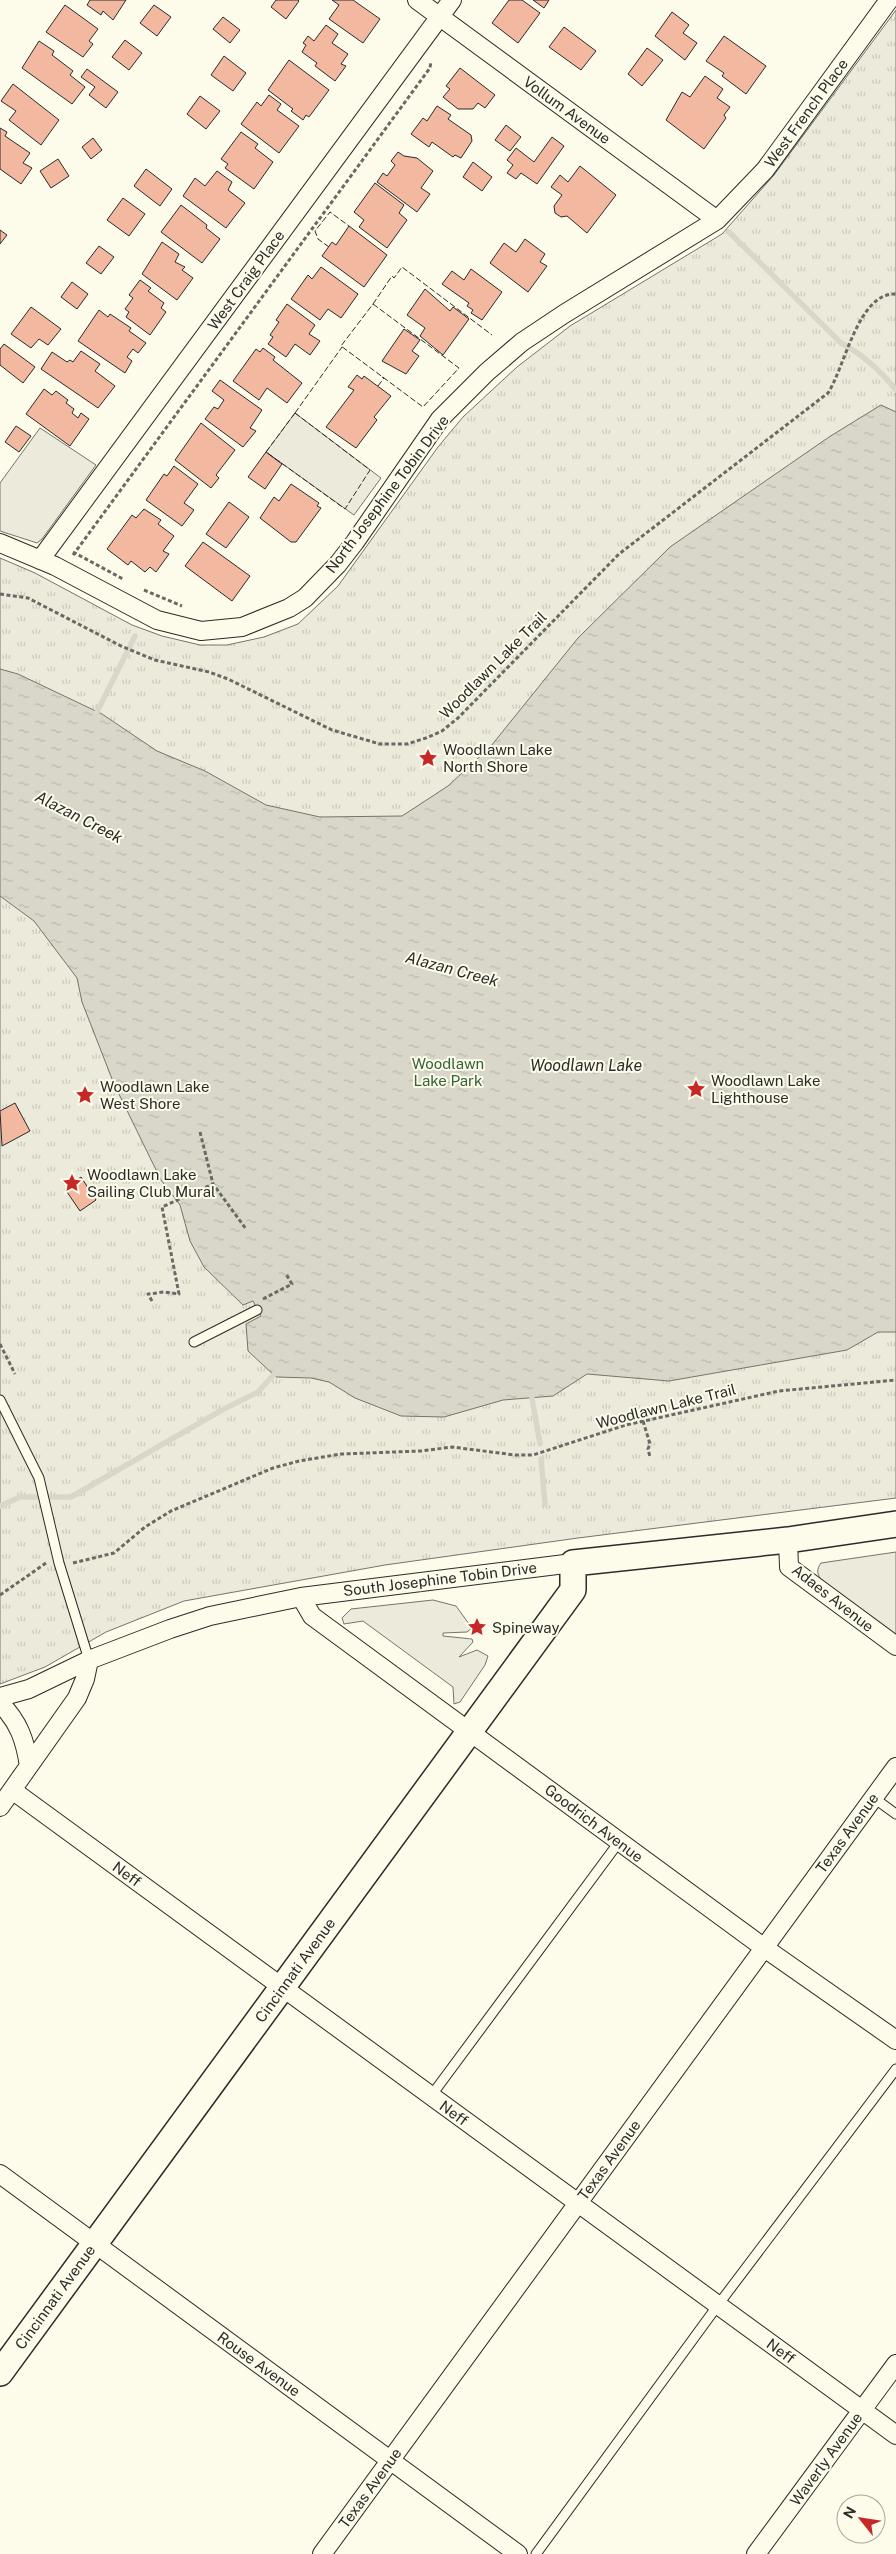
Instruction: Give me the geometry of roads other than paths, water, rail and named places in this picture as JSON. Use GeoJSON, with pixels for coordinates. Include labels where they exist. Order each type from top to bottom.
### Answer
{"type":"FeatureCollection","features":[{"type":"Feature","properties":{"kind":"street","name":"Vollum Avenue"},"geometry":{"type":"LineString","coordinates":[[418,0],[718,220]]}},
{"type":"Feature","properties":{"kind":"street","name":"West Craig Place"},"geometry":{"type":"LineString","coordinates":[[40,560],[452,0]]}},
{"type":"Feature","properties":{"kind":"street","name":"West French Place"},"geometry":{"type":"LineString","coordinates":[[718,220],[765,170],[889,0]]}},
{"type":"Feature","properties":{"kind":"street","name":"North Josephine Tobin Drive"},"geometry":{"type":"LineString","coordinates":[[0,543],[40,560],[157,620],[201,631],[242,627],[289,608],[305,598],[338,564],[440,419],[487,372],[522,342],[718,220]]}},
{"type":"Feature","properties":{"kind":"street","name":"South Josephine Tobin Drive"},"geometry":{"type":"LineString","coordinates":[[0,1697],[29,1689],[89,1660],[202,1619],[301,1597],[573,1562],[788,1540],[896,1524]]}},
{"type":"Feature","properties":{"kind":"street","name":"Adaes Avenue"},"geometry":{"type":"LineString","coordinates":[[788,1540],[789,1567],[896,1646]]}},
{"type":"Feature","properties":{"kind":"street","name":"Cincinnati Avenue"},"geometry":{"type":"LineString","coordinates":[[0,2373],[574,1590],[573,1562]]}},
{"type":"Feature","properties":{"kind":"street","name":"Goodrich Avenue"},"geometry":{"type":"LineString","coordinates":[[301,1597],[312,1616],[763,1947],[896,2040]]}},
{"type":"Feature","properties":{"kind":"street"},"geometry":{"type":"LineString","coordinates":[[0,1807],[77,1698],[85,1679],[89,1660]]}},
{"type":"Feature","properties":{"kind":"street"},"geometry":{"type":"LineString","coordinates":[[0,1703],[20,1729],[26,1744],[29,1766]]}},
{"type":"Feature","properties":{"kind":"street","name":"Texas Avenue"},"geometry":{"type":"LineString","coordinates":[[322,2554],[896,1767]]}},
{"type":"Feature","properties":{"kind":"street","name":"Neff"},"geometry":{"type":"LineString","coordinates":[[12,1790],[896,2435]]}},
{"type":"Feature","properties":{"kind":"street","name":"Rouse Avenue"},"geometry":{"type":"LineString","coordinates":[[0,2174],[518,2554]]}},
{"type":"Feature","properties":{"kind":"street","name":"Waverly Avenue"},"geometry":{"type":"LineString","coordinates":[[756,2554],[896,2364]]}},
{"type":"Feature","properties":{"kind":"lane"},"geometry":{"type":"LineString","coordinates":[[194,1342],[255,1311]]}},
{"type":"Feature","properties":{"kind":"lane"},"geometry":{"type":"LineString","coordinates":[[0,1400],[39,1478],[58,1558],[89,1660]]}},
{"type":"Feature","properties":{"kind":"lane"},"geometry":{"type":"LineString","coordinates":[[874,1798],[896,1814]]}},
{"type":"Feature","properties":{"kind":"lane"},"geometry":{"type":"LineString","coordinates":[[431,2096],[619,1842]]}},
{"type":"Feature","properties":{"kind":"lane"},"geometry":{"type":"LineString","coordinates":[[536,2554],[718,2306],[896,2069]]}},
{"type":"Feature","properties":{"kind":"water","name":"Woodlawn Lake"},"geometry":{"type":"Polygon","coordinates":[[[881,405],[896,412],[896,1332],[878,1332],[847,1350],[669,1381],[587,1374],[553,1396],[503,1400],[444,1417],[401,1416],[355,1398],[329,1382],[311,1378],[276,1377],[248,1351],[246,1324],[261,1316],[253,1301],[243,1305],[204,1267],[190,1241],[180,1205],[161,1180],[114,1084],[82,1002],[77,978],[34,921],[0,896],[0,669],[18,674],[102,714],[157,751],[205,771],[266,805],[320,817],[402,816],[448,786],[491,746],[578,638],[670,547],[829,437],[881,405]]]}},
{"type":"Feature","properties":{"kind":"waterway"},"geometry":{"type":"LineString","coordinates":[[729,232],[841,343],[871,364],[896,390]]}},
{"type":"Feature","properties":{"kind":"waterway"},"geometry":{"type":"LineString","coordinates":[[94,718],[135,636]]}},
{"type":"Feature","properties":{"kind":"waterway"},"geometry":{"type":"LineString","coordinates":[[0,1506],[20,1497],[71,1497],[222,1410],[258,1392],[278,1370]]}},
{"type":"Feature","properties":{"kind":"waterway"},"geometry":{"type":"LineString","coordinates":[[532,1398],[540,1444]]}},
{"type":"Feature","properties":{"kind":"waterway"},"geometry":{"type":"LineString","coordinates":[[541,1459],[545,1504]]}},
{"type":"Feature","properties":{"kind":"place","name":"Woodlawn Lake North Shore"},"geometry":{"type":"Point","coordinates":[428,758]}},
{"type":"Feature","properties":{"kind":"place","name":"Woodlawn Lake Lighthouse"},"geometry":{"type":"Point","coordinates":[696,1089]}},
{"type":"Feature","properties":{"kind":"place","name":"Woodlawn Lake West Shore"},"geometry":{"type":"Point","coordinates":[85,1095]}},
{"type":"Feature","properties":{"kind":"place","name":"Woodlawn Lake Sailing Club Mural"},"geometry":{"type":"Point","coordinates":[72,1183]}},
{"type":"Feature","properties":{"kind":"place","name":"Spineway"},"geometry":{"type":"Point","coordinates":[477,1627]}},
{"type":"Feature","properties":{"kind":"water label","name":"Alazan Creek"},"geometry":{"type":"Point","coordinates":[79,817]}},
{"type":"Feature","properties":{"kind":"water label","name":"Alazan Creek"},"geometry":{"type":"Point","coordinates":[452,969]}},
{"type":"Feature","properties":{"kind":"park label","name":"Woodlawn Lake Park"},"geometry":{"type":"Point","coordinates":[448,1072]}}]}
